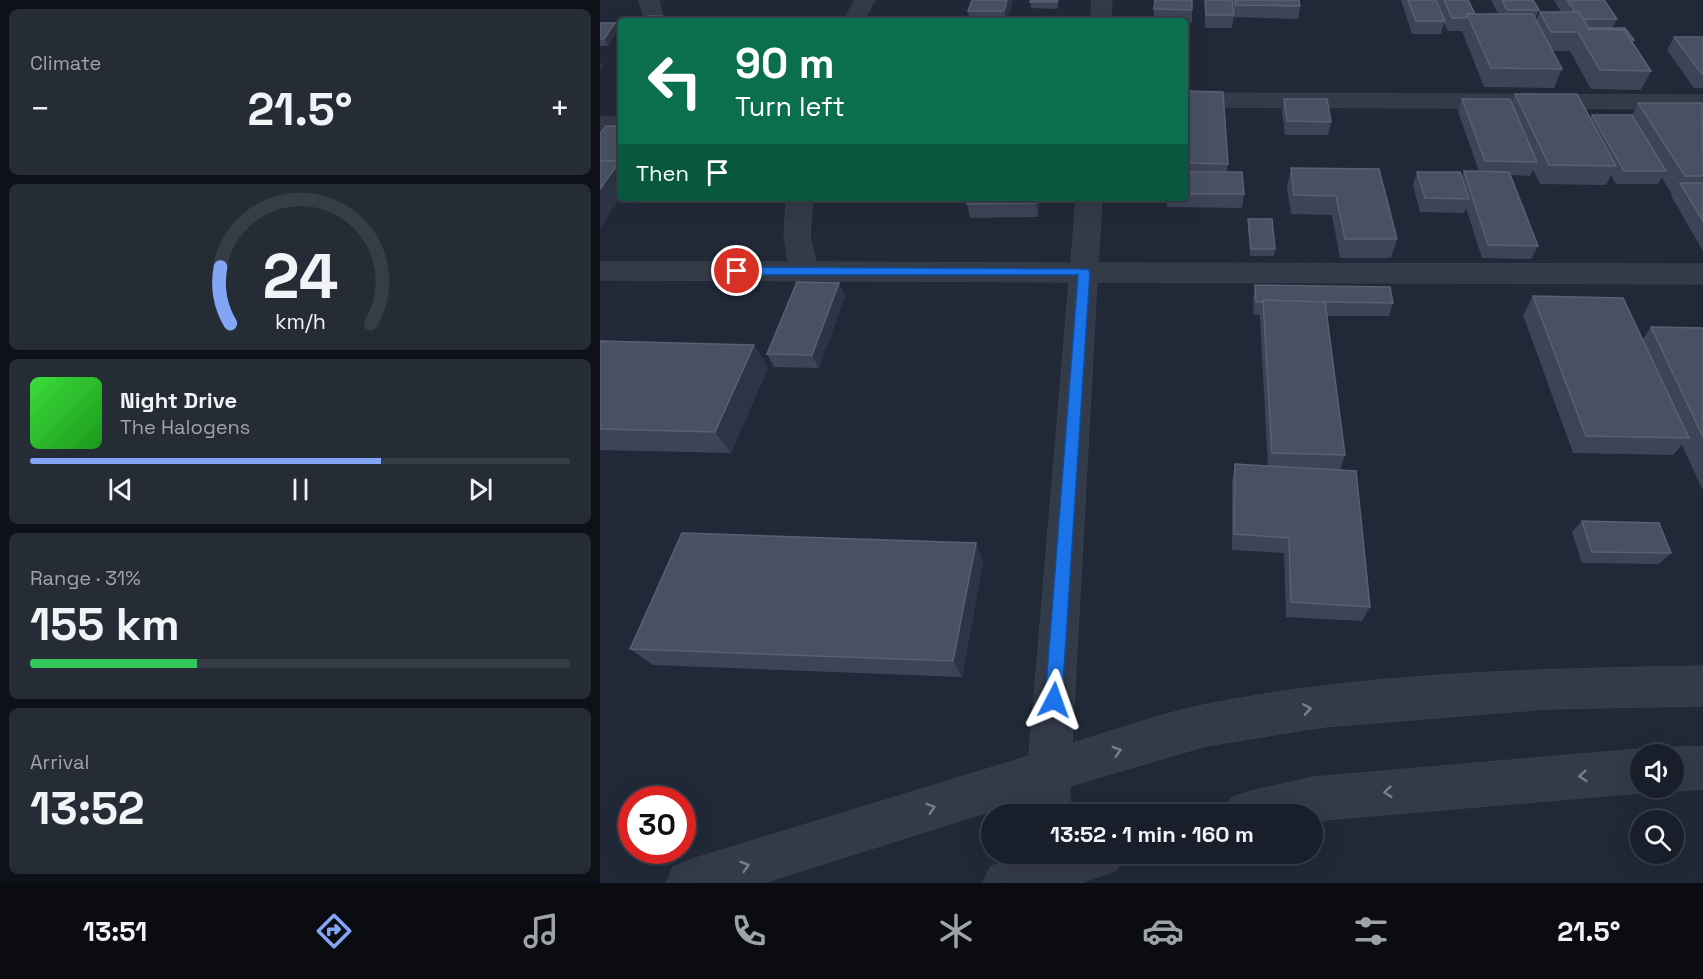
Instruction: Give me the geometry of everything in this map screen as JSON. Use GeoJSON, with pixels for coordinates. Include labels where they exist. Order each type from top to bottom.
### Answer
{"type":"FeatureCollection","features":[{"type":"Feature","properties":{"kind":"street"},"geometry":{"type":"LineString","coordinates":[[649,0],[653,16],[656,18]]}},
{"type":"Feature","properties":{"kind":"street"},"geometry":{"type":"LineString","coordinates":[[856,18],[865,0]]}},
{"type":"Feature","properties":{"kind":"street"},"geometry":{"type":"LineString","coordinates":[[1101,18],[1102,0]]}},
{"type":"Feature","properties":{"kind":"street"},"geometry":{"type":"LineString","coordinates":[[1188,100],[1703,102]]}},
{"type":"Feature","properties":{"kind":"street"},"geometry":{"type":"LineString","coordinates":[[600,124],[618,124]]}},
{"type":"Feature","properties":{"kind":"street"},"geometry":{"type":"LineString","coordinates":[[800,201],[795,233],[797,253],[805,271]]}},
{"type":"Feature","properties":{"kind":"street"},"geometry":{"type":"LineString","coordinates":[[1048,804],[1089,201]]}},
{"type":"Feature","properties":{"kind":"street"},"geometry":{"type":"LineString","coordinates":[[600,271],[1703,274]]}},
{"type":"Feature","properties":{"kind":"street"},"geometry":{"type":"LineString","coordinates":[[689,883],[1049,771],[1206,725],[1324,706],[1548,689],[1703,687]]}},
{"type":"Feature","properties":{"kind":"street"},"geometry":{"type":"LineString","coordinates":[[1684,769],[1703,768]]}},
{"type":"Feature","properties":{"kind":"street"},"geometry":{"type":"LineString","coordinates":[[1292,804],[1314,799],[1630,772]]}},
{"type":"Feature","properties":{"kind":"street"},"geometry":{"type":"LineString","coordinates":[[1006,883],[1042,864]]}},
{"type":"Feature","properties":{"kind":"building"},"geometry":{"type":"Polygon","coordinates":[[[972,0],[1007,0],[1004,11],[968,11],[972,0]]]}},
{"type":"Feature","properties":{"kind":"building"},"geometry":{"type":"Polygon","coordinates":[[[1031,0],[1057,0],[1057,2],[1030,2],[1031,0]]]}},
{"type":"Feature","properties":{"kind":"building"},"geometry":{"type":"Polygon","coordinates":[[[1155,0],[1192,0],[1192,10],[1154,9],[1155,0]]]}},
{"type":"Feature","properties":{"kind":"building"},"geometry":{"type":"Polygon","coordinates":[[[1205,0],[1232,0],[1234,15],[1206,15],[1205,0]]]}},
{"type":"Feature","properties":{"kind":"building"},"geometry":{"type":"Polygon","coordinates":[[[1235,0],[1299,0],[1300,6],[1235,5],[1235,0]]]}},
{"type":"Feature","properties":{"kind":"building"},"geometry":{"type":"Polygon","coordinates":[[[1408,0],[1436,0],[1445,21],[1416,21],[1408,0]]]}},
{"type":"Feature","properties":{"kind":"building"},"geometry":{"type":"Polygon","coordinates":[[[1444,0],[1468,0],[1475,14],[1467,14],[1466,18],[1452,18],[1444,0]]]}},
{"type":"Feature","properties":{"kind":"building"},"geometry":{"type":"Polygon","coordinates":[[[1502,0],[1533,0],[1539,10],[1507,10],[1502,0]]]}},
{"type":"Feature","properties":{"kind":"building"},"geometry":{"type":"Polygon","coordinates":[[[1567,0],[1604,0],[1617,19],[1583,19],[1567,0]]]}},
{"type":"Feature","properties":{"kind":"building"},"geometry":{"type":"Polygon","coordinates":[[[1540,12],[1579,12],[1589,29],[1624,30],[1651,71],[1600,70],[1578,32],[1551,32],[1540,12]]]}},
{"type":"Feature","properties":{"kind":"building"},"geometry":{"type":"Polygon","coordinates":[[[1467,14],[1533,14],[1562,69],[1491,68],[1467,14]]]}},
{"type":"Feature","properties":{"kind":"building"},"geometry":{"type":"Polygon","coordinates":[[[649,16],[701,18],[647,18],[649,16]]]}},
{"type":"Feature","properties":{"kind":"building"},"geometry":{"type":"Polygon","coordinates":[[[600,23],[615,23],[604,39],[600,39],[600,23]]]}},
{"type":"Feature","properties":{"kind":"building"},"geometry":{"type":"Polygon","coordinates":[[[1588,28],[1625,28],[1634,40],[1631,40],[1624,30],[1588,28]]]}},
{"type":"Feature","properties":{"kind":"building"},"geometry":{"type":"Polygon","coordinates":[[[1674,37],[1703,37],[1703,74],[1702,74],[1674,37]]]}},
{"type":"Feature","properties":{"kind":"building"},"geometry":{"type":"Polygon","coordinates":[[[1188,91],[1223,92],[1228,164],[1188,163],[1188,91]]]}},
{"type":"Feature","properties":{"kind":"building"},"geometry":{"type":"Polygon","coordinates":[[[1515,94],[1577,94],[1616,166],[1549,165],[1515,94]]]}},
{"type":"Feature","properties":{"kind":"building"},"geometry":{"type":"Polygon","coordinates":[[[1284,99],[1327,99],[1331,122],[1287,121],[1284,99]]]}},
{"type":"Feature","properties":{"kind":"building"},"geometry":{"type":"Polygon","coordinates":[[[1462,99],[1510,99],[1537,162],[1485,161],[1462,99]]]}},
{"type":"Feature","properties":{"kind":"building"},"geometry":{"type":"Polygon","coordinates":[[[1638,103],[1702,103],[1703,176],[1685,176],[1638,103]]]}},
{"type":"Feature","properties":{"kind":"building"},"geometry":{"type":"Polygon","coordinates":[[[1592,115],[1632,115],[1666,171],[1624,171],[1592,115]]]}},
{"type":"Feature","properties":{"kind":"building"},"geometry":{"type":"Polygon","coordinates":[[[606,126],[618,126],[618,161],[600,161],[600,134],[606,126]]]}},
{"type":"Feature","properties":{"kind":"building"},"geometry":{"type":"Polygon","coordinates":[[[600,161],[618,161],[618,164],[600,189],[600,161]]]}},
{"type":"Feature","properties":{"kind":"building"},"geometry":{"type":"Polygon","coordinates":[[[1291,168],[1379,169],[1397,239],[1345,239],[1336,196],[1294,195],[1291,168]]]}},
{"type":"Feature","properties":{"kind":"building"},"geometry":{"type":"Polygon","coordinates":[[[1464,171],[1509,172],[1538,246],[1488,245],[1464,171]]]}},
{"type":"Feature","properties":{"kind":"building"},"geometry":{"type":"Polygon","coordinates":[[[1188,172],[1242,172],[1244,194],[1188,194],[1188,172]]]}},
{"type":"Feature","properties":{"kind":"building"},"geometry":{"type":"Polygon","coordinates":[[[1417,172],[1460,172],[1469,199],[1425,198],[1417,172]]]}},
{"type":"Feature","properties":{"kind":"building"},"geometry":{"type":"Polygon","coordinates":[[[1680,183],[1703,183],[1703,221],[1680,183]]]}},
{"type":"Feature","properties":{"kind":"building"},"geometry":{"type":"Polygon","coordinates":[[[968,201],[1036,201],[1036,203],[967,204],[968,201]]]}},
{"type":"Feature","properties":{"kind":"building"},"geometry":{"type":"Polygon","coordinates":[[[1248,219],[1272,219],[1275,249],[1251,249],[1248,219]]]}},
{"type":"Feature","properties":{"kind":"building"},"geometry":{"type":"Polygon","coordinates":[[[797,282],[839,283],[812,355],[767,354],[797,282]]]}},
{"type":"Feature","properties":{"kind":"building"},"geometry":{"type":"Polygon","coordinates":[[[1255,285],[1390,287],[1393,303],[1263,300],[1263,302],[1256,302],[1255,285]]]}},
{"type":"Feature","properties":{"kind":"building"},"geometry":{"type":"Polygon","coordinates":[[[1533,296],[1623,298],[1689,438],[1586,436],[1533,296]]]}},
{"type":"Feature","properties":{"kind":"building"},"geometry":{"type":"Polygon","coordinates":[[[1263,300],[1325,302],[1345,455],[1272,453],[1263,300]]]}},
{"type":"Feature","properties":{"kind":"building"},"geometry":{"type":"Polygon","coordinates":[[[1651,327],[1703,328],[1703,437],[1651,327]]]}},
{"type":"Feature","properties":{"kind":"building"},"geometry":{"type":"Polygon","coordinates":[[[600,341],[754,345],[715,432],[600,429],[600,341]]]}},
{"type":"Feature","properties":{"kind":"building"},"geometry":{"type":"Polygon","coordinates":[[[1235,464],[1356,471],[1370,607],[1291,602],[1289,538],[1234,534],[1235,464]]]}},
{"type":"Feature","properties":{"kind":"building"},"geometry":{"type":"Polygon","coordinates":[[[1582,521],[1659,523],[1671,553],[1592,552],[1582,521]]]}},
{"type":"Feature","properties":{"kind":"building"},"geometry":{"type":"Polygon","coordinates":[[[682,533],[976,543],[953,661],[630,649],[682,533]]]}},
{"type":"Feature","properties":{"kind":"route"},"geometry":{"type":"LineString","coordinates":[[737,271],[1084,272],[1054,700]]}}]}
